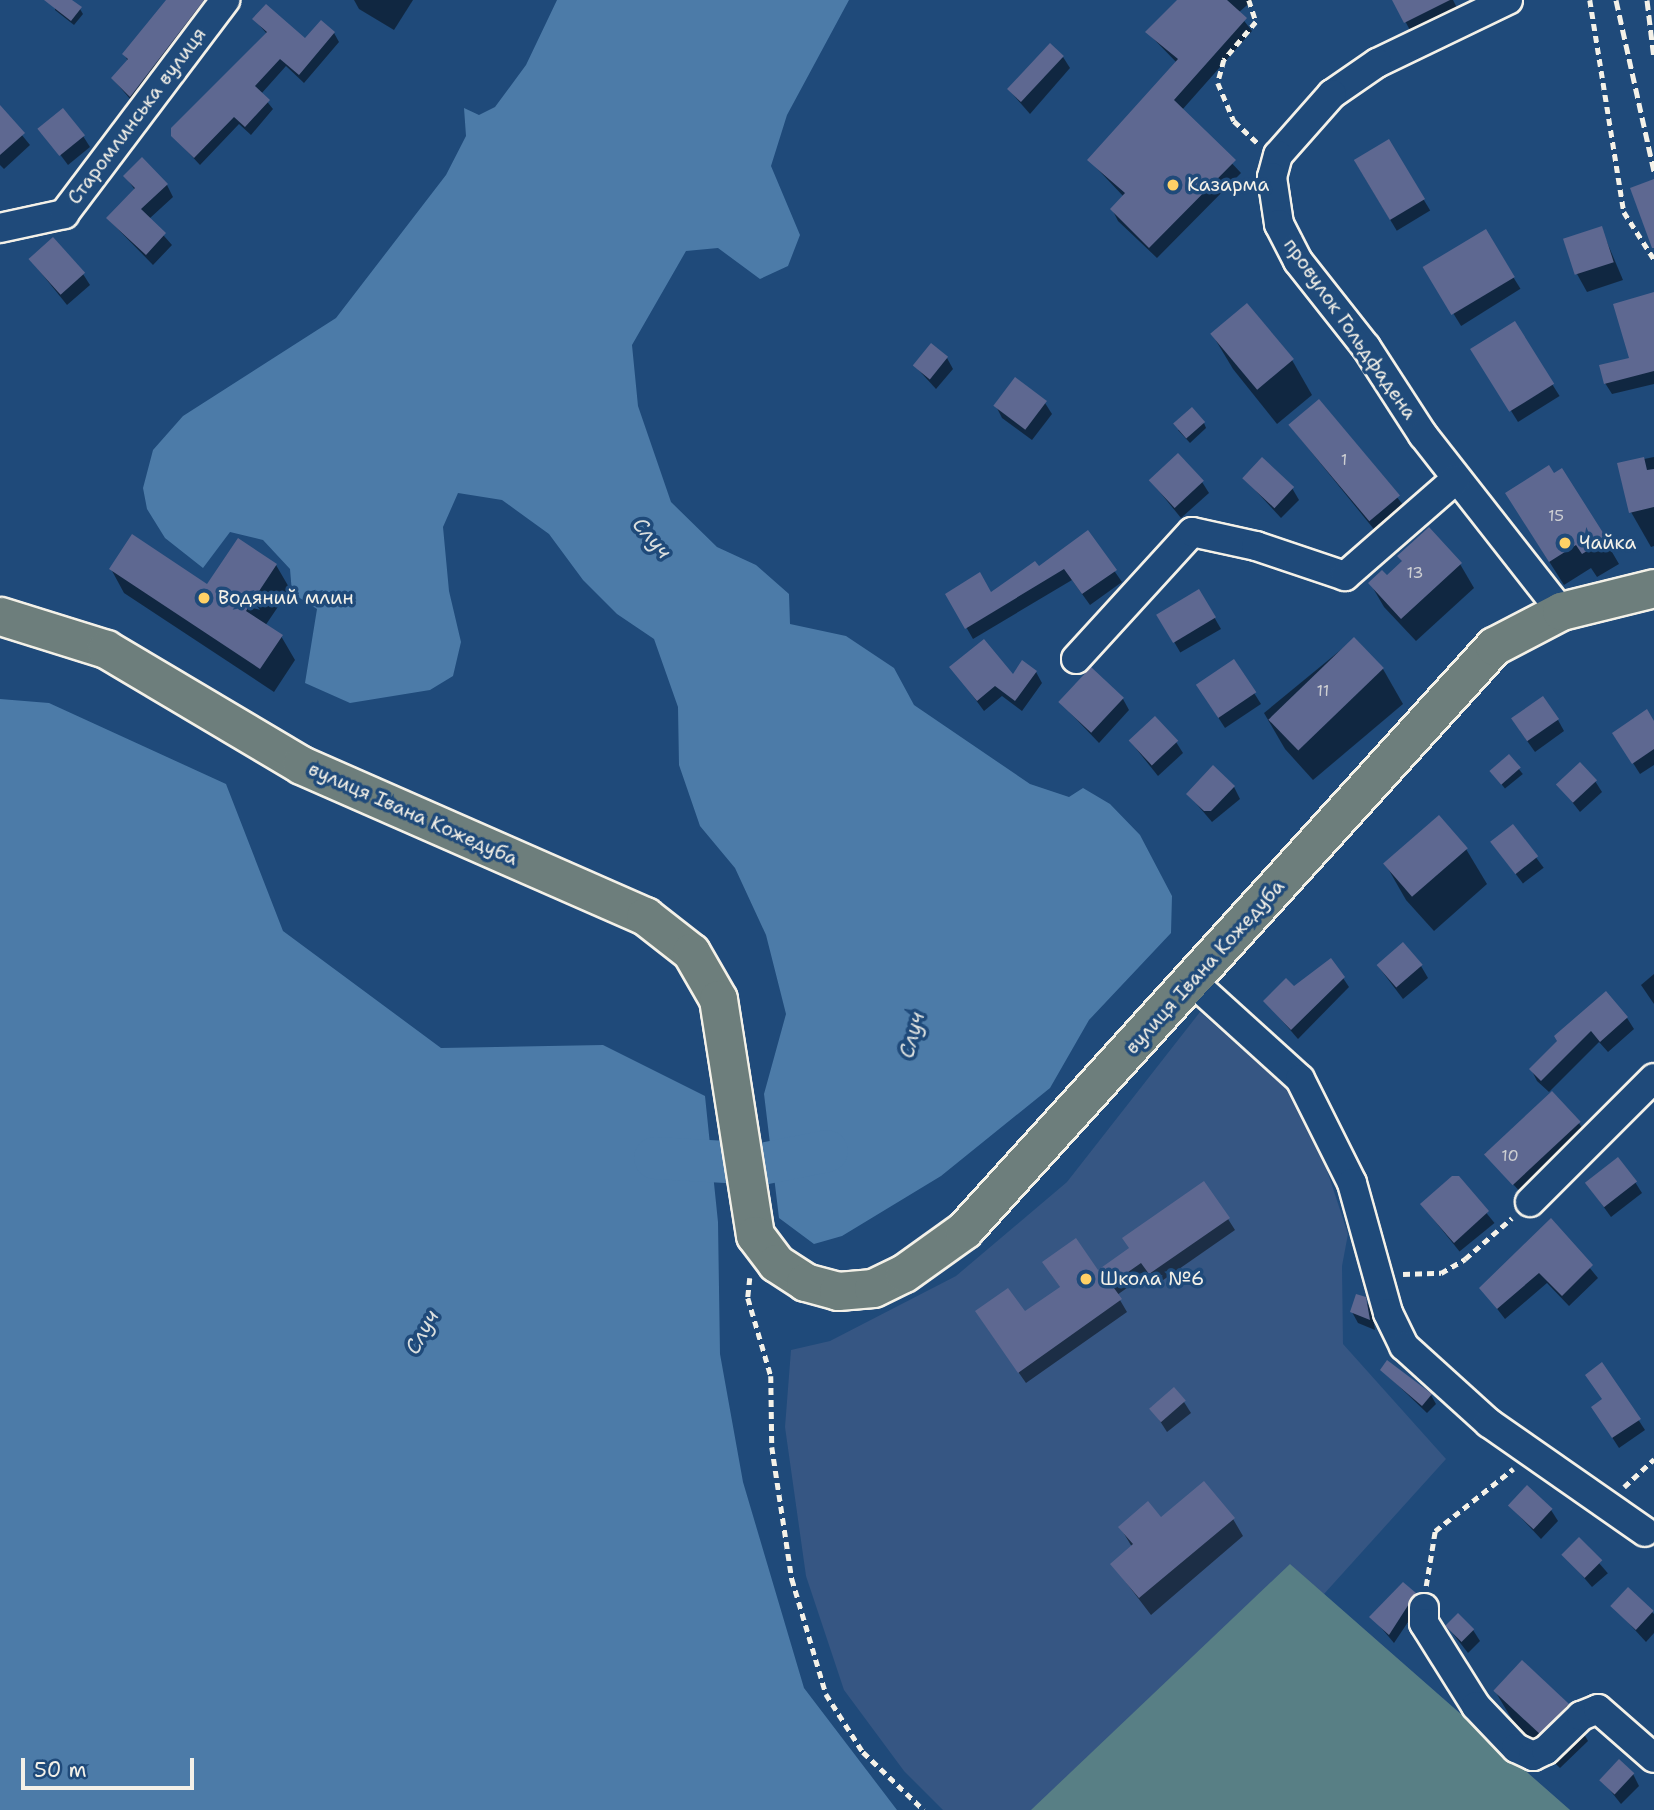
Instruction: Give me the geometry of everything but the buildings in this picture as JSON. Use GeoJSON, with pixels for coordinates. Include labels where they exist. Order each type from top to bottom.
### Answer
{"type":"FeatureCollection","features":[{"type":"Feature","properties":{"kind":"main road","name":"вулиця Івана Кожедуба"},"geometry":{"type":"LineString","coordinates":[[0,616],[106,649],[301,765],[645,916],[691,952],[718,999],[736,1092],[755,1235],[776,1263],[805,1282],[838,1291],[873,1288],[904,1273],[964,1230],[1193,982],[1494,646],[1561,611],[1654,588]]}},
{"type":"Feature","properties":{"kind":"street","name":"Старомлинська вулиця"},"geometry":{"type":"LineString","coordinates":[[0,228],[64,214],[225,0]]}},
{"type":"Feature","properties":{"kind":"street"},"geometry":{"type":"LineString","coordinates":[[1278,155],[1332,94],[1366,71],[1508,0]]}},
{"type":"Feature","properties":{"kind":"street","name":"провулок Гольдфадена"},"geometry":{"type":"LineString","coordinates":[[1278,155],[1272,177],[1279,224],[1298,261],[1366,347],[1456,479],[1561,611]]}},
{"type":"Feature","properties":{"kind":"street"},"geometry":{"type":"LineString","coordinates":[[1076,659],[1192,532],[1256,547],[1345,576],[1456,479]]}},
{"type":"Feature","properties":{"kind":"street"},"geometry":{"type":"LineString","coordinates":[[1193,982],[1300,1079],[1352,1183],[1377,1275],[1404,1346],[1489,1423],[1644,1532]]}},
{"type":"Feature","properties":{"kind":"street"},"geometry":{"type":"LineString","coordinates":[[1530,1202],[1654,1078]]}},
{"type":"Feature","properties":{"kind":"street"},"geometry":{"type":"LineString","coordinates":[[1424,1608],[1424,1623],[1476,1706],[1516,1748],[1533,1756],[1546,1751],[1581,1716],[1598,1709],[1654,1758]]}},
{"type":"Feature","properties":{"kind":"path"},"geometry":{"type":"LineString","coordinates":[[1249,0],[1256,22],[1224,60],[1218,83],[1234,121],[1251,139],[1278,155]]}},
{"type":"Feature","properties":{"kind":"path"},"geometry":{"type":"LineString","coordinates":[[1590,0],[1624,212],[1654,259]]}},
{"type":"Feature","properties":{"kind":"path"},"geometry":{"type":"LineString","coordinates":[[1377,1275],[1441,1272],[1465,1259],[1530,1202]]}},
{"type":"Feature","properties":{"kind":"path"},"geometry":{"type":"LineString","coordinates":[[755,1235],[748,1298],[771,1376],[772,1447],[792,1579],[826,1694],[863,1752],[923,1810]]}},
{"type":"Feature","properties":{"kind":"path"},"geometry":{"type":"LineString","coordinates":[[1424,1608],[1435,1531],[1533,1453]]}},
{"type":"Feature","properties":{"kind":"path"},"geometry":{"type":"LineString","coordinates":[[1606,1505],[1654,1459]]}},
{"type":"Feature","properties":{"kind":"shaded area"},"geometry":{"type":"Polygon","coordinates":[[[1200,1012],[1289,1091],[1321,1152],[1348,1234],[1342,1266],[1343,1344],[1446,1459],[1324,1594],[1570,1810],[943,1810],[904,1771],[844,1690],[806,1576],[785,1427],[791,1350],[830,1341],[956,1276],[1067,1182],[1200,1012]]]}},
{"type":"Feature","properties":{"kind":"green space"},"geometry":{"type":"Polygon","coordinates":[[[1290,1564],[1570,1810],[1031,1810],[1290,1564]]]}},
{"type":"Feature","properties":{"kind":"water"},"geometry":{"type":"Polygon","coordinates":[[[557,0],[849,0],[787,115],[771,166],[800,235],[788,266],[760,279],[718,248],[686,251],[632,345],[638,406],[671,502],[717,547],[756,565],[789,594],[790,624],[846,636],[894,668],[914,705],[1030,784],[1069,797],[1083,788],[1110,804],[1140,835],[1172,896],[1171,933],[1089,1020],[1050,1088],[941,1176],[842,1236],[814,1244],[779,1218],[764,1094],[786,1014],[766,935],[735,868],[700,826],[679,765],[678,707],[654,639],[617,614],[583,580],[549,534],[502,500],[458,493],[443,527],[449,591],[461,642],[453,676],[430,690],[350,703],[305,683],[317,609],[292,593],[290,569],[263,540],[230,532],[203,568],[165,538],[147,509],[143,488],[153,450],[183,416],[336,318],[446,175],[466,136],[464,108],[479,115],[495,107],[526,65],[557,0]]]}},
{"type":"Feature","properties":{"kind":"water"},"geometry":{"type":"Polygon","coordinates":[[[0,699],[49,703],[226,784],[283,931],[441,1048],[603,1045],[705,1096],[718,1222],[720,1354],[743,1482],[804,1688],[897,1810],[0,1810],[0,699]]]}},
{"type":"Feature","properties":{"kind":"waterway","name":"Случ"},"geometry":{"type":"LineString","coordinates":[[655,1158],[762,1164],[827,1151]]}},
{"type":"Feature","properties":{"kind":"railway"},"geometry":{"type":"LineString","coordinates":[[1616,0],[1654,172]]}},
{"type":"Feature","properties":{"kind":"railway"},"geometry":{"type":"LineString","coordinates":[[1647,0],[1654,59]]}},
{"type":"Feature","properties":{"kind":"place","name":"Казарма"},"geometry":{"type":"Point","coordinates":[1173,185]}},
{"type":"Feature","properties":{"kind":"place","name":"Чайка"},"geometry":{"type":"Point","coordinates":[1565,543]}},
{"type":"Feature","properties":{"kind":"place","name":"Водяний млин"},"geometry":{"type":"Point","coordinates":[204,598]}},
{"type":"Feature","properties":{"kind":"place","name":"Школа №6"},"geometry":{"type":"Point","coordinates":[1086,1279]}}]}
